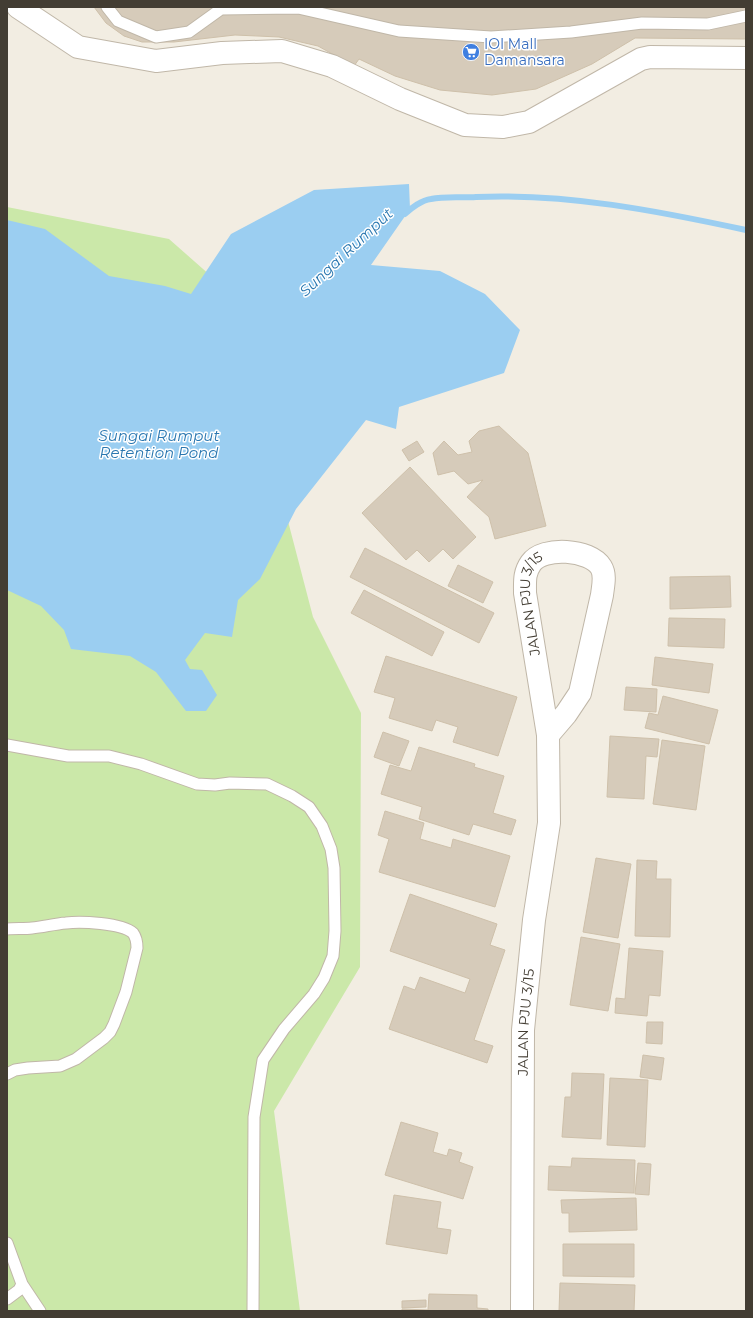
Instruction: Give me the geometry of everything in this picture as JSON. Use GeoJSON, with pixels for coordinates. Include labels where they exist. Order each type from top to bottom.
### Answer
{"type":"FeatureCollection","features":[{"type":"Feature","properties":{"kind":"street"},"geometry":{"type":"LineString","coordinates":[[18,7],[78,47],[156,61],[222,53],[282,51],[332,66],[400,98],[465,125],[503,127],[529,122],[641,59],[650,57],[746,58]]}},
{"type":"Feature","properties":{"kind":"street","name":"JALAN PJU 3/15"},"geometry":{"type":"LineString","coordinates":[[522,1311],[523,1030],[534,920],[549,823],[548,735],[525,593],[525,575],[532,562],[544,554],[577,552],[596,561],[602,568],[604,580],[602,595],[580,693],[566,714],[548,735]]}},
{"type":"Feature","properties":{"kind":"lane"},"geometry":{"type":"LineString","coordinates":[[107,7],[118,22],[156,37],[189,32],[221,9],[298,8],[398,31],[491,37],[571,32],[642,23],[708,24],[746,16]]}},
{"type":"Feature","properties":{"kind":"lane"},"geometry":{"type":"LineString","coordinates":[[7,745],[68,756],[109,756],[141,764],[197,784],[267,784],[292,796],[309,807],[322,826],[331,849],[334,868],[334,956],[324,978],[314,994],[284,1029],[263,1060],[254,1117],[253,1311]]}},
{"type":"Feature","properties":{"kind":"lane"},"geometry":{"type":"LineString","coordinates":[[7,929],[32,928],[68,923],[103,924],[116,926],[130,932],[133,934],[137,942],[136,954],[126,992],[114,1024],[107,1035],[76,1059],[60,1066],[28,1068],[15,1070],[7,1074]]}},
{"type":"Feature","properties":{"kind":"lane"},"geometry":{"type":"LineString","coordinates":[[7,1243],[22,1284],[40,1311]]}},
{"type":"Feature","properties":{"kind":"lane"},"geometry":{"type":"LineString","coordinates":[[7,1299],[19,1290],[22,1284]]}},
{"type":"Feature","properties":{"kind":"green space"},"geometry":{"type":"Polygon","coordinates":[[[7,207],[169,239],[228,291],[313,617],[361,713],[360,967],[274,1111],[300,1311],[7,1311],[7,207]]]}},
{"type":"Feature","properties":{"kind":"water","name":"Sungai Rumput Retention Pond"},"geometry":{"type":"Polygon","coordinates":[[[409,184],[410,209],[371,265],[440,271],[485,294],[520,330],[504,373],[399,407],[396,429],[366,420],[296,509],[260,579],[238,600],[232,637],[205,633],[185,660],[190,669],[202,670],[217,695],[206,711],[186,711],[156,672],[130,656],[71,649],[64,630],[41,606],[7,590],[7,220],[45,229],[109,276],[165,286],[191,294],[231,234],[314,190],[409,184]]]}},
{"type":"Feature","properties":{"kind":"building","name":"IOI Mall Damansara"},"geometry":{"type":"Polygon","coordinates":[[[94,7],[746,7],[746,39],[635,38],[592,64],[536,89],[492,95],[440,90],[395,76],[359,59],[354,66],[318,46],[279,37],[235,35],[174,42],[142,42],[124,36],[106,23],[94,7]]]}},
{"type":"Feature","properties":{"kind":"building"},"geometry":{"type":"Polygon","coordinates":[[[499,426],[528,453],[546,526],[495,539],[489,517],[467,497],[483,480],[468,484],[454,471],[438,475],[433,453],[444,441],[458,455],[472,452],[469,441],[479,431],[499,426]]]}},
{"type":"Feature","properties":{"kind":"building"},"geometry":{"type":"Polygon","coordinates":[[[417,441],[424,452],[409,461],[402,450],[417,441]]]}},
{"type":"Feature","properties":{"kind":"building"},"geometry":{"type":"Polygon","coordinates":[[[410,467],[476,537],[453,559],[443,549],[429,562],[417,550],[406,560],[362,513],[410,467]]]}},
{"type":"Feature","properties":{"kind":"building"},"geometry":{"type":"Polygon","coordinates":[[[365,548],[494,613],[479,643],[350,577],[365,548]]]}},
{"type":"Feature","properties":{"kind":"building"},"geometry":{"type":"Polygon","coordinates":[[[458,565],[493,582],[483,603],[448,586],[458,565]]]}},
{"type":"Feature","properties":{"kind":"building"},"geometry":{"type":"Polygon","coordinates":[[[730,576],[731,607],[670,609],[670,577],[730,576]]]}},
{"type":"Feature","properties":{"kind":"building"},"geometry":{"type":"Polygon","coordinates":[[[364,590],[444,632],[432,656],[351,613],[364,590]]]}},
{"type":"Feature","properties":{"kind":"building"},"geometry":{"type":"Polygon","coordinates":[[[669,618],[725,619],[724,648],[668,646],[669,618]]]}},
{"type":"Feature","properties":{"kind":"building"},"geometry":{"type":"Polygon","coordinates":[[[386,656],[517,697],[498,756],[453,742],[458,727],[436,720],[432,731],[389,718],[395,698],[374,692],[386,656]]]}},
{"type":"Feature","properties":{"kind":"building"},"geometry":{"type":"Polygon","coordinates":[[[655,657],[713,664],[709,693],[652,685],[655,657]]]}},
{"type":"Feature","properties":{"kind":"building"},"geometry":{"type":"Polygon","coordinates":[[[626,687],[657,689],[656,712],[624,710],[626,687]]]}},
{"type":"Feature","properties":{"kind":"building"},"geometry":{"type":"Polygon","coordinates":[[[663,696],[718,710],[709,744],[645,728],[649,713],[658,715],[663,696]]]}},
{"type":"Feature","properties":{"kind":"building"},"geometry":{"type":"Polygon","coordinates":[[[383,732],[409,741],[399,766],[374,757],[383,732]]]}},
{"type":"Feature","properties":{"kind":"building"},"geometry":{"type":"Polygon","coordinates":[[[610,736],[659,739],[657,757],[646,756],[644,799],[607,797],[610,736]]]}},
{"type":"Feature","properties":{"kind":"building"},"geometry":{"type":"Polygon","coordinates":[[[662,740],[705,746],[696,810],[653,804],[662,740]]]}},
{"type":"Feature","properties":{"kind":"building"},"geometry":{"type":"Polygon","coordinates":[[[419,747],[475,764],[474,767],[504,776],[493,813],[516,820],[511,835],[473,824],[469,835],[419,819],[422,807],[381,794],[390,765],[411,771],[419,747]]]}},
{"type":"Feature","properties":{"kind":"building"},"geometry":{"type":"Polygon","coordinates":[[[385,811],[424,823],[420,839],[451,848],[453,839],[510,856],[495,907],[379,872],[389,839],[378,835],[385,811]]]}},
{"type":"Feature","properties":{"kind":"building"},"geometry":{"type":"Polygon","coordinates":[[[596,858],[631,864],[618,938],[583,932],[596,858]]]}},
{"type":"Feature","properties":{"kind":"building"},"geometry":{"type":"Polygon","coordinates":[[[637,860],[657,861],[656,879],[671,879],[670,937],[635,936],[637,860]]]}},
{"type":"Feature","properties":{"kind":"building"},"geometry":{"type":"Polygon","coordinates":[[[410,894],[497,924],[490,945],[505,950],[474,1040],[493,1046],[487,1063],[389,1029],[404,986],[415,990],[420,977],[465,993],[470,979],[390,951],[410,894]]]}},
{"type":"Feature","properties":{"kind":"building"},"geometry":{"type":"Polygon","coordinates":[[[581,937],[620,944],[608,1011],[570,1005],[581,937]]]}},
{"type":"Feature","properties":{"kind":"building"},"geometry":{"type":"Polygon","coordinates":[[[629,948],[663,951],[660,996],[649,995],[647,1016],[615,1013],[616,998],[625,999],[629,948]]]}},
{"type":"Feature","properties":{"kind":"building"},"geometry":{"type":"Polygon","coordinates":[[[647,1022],[663,1022],[662,1044],[646,1043],[647,1022]]]}},
{"type":"Feature","properties":{"kind":"building"},"geometry":{"type":"Polygon","coordinates":[[[643,1055],[664,1058],[661,1080],[640,1077],[643,1055]]]}},
{"type":"Feature","properties":{"kind":"building"},"geometry":{"type":"Polygon","coordinates":[[[572,1073],[604,1074],[601,1139],[562,1137],[565,1097],[571,1097],[572,1073]]]}},
{"type":"Feature","properties":{"kind":"building"},"geometry":{"type":"Polygon","coordinates":[[[610,1078],[648,1080],[645,1147],[607,1145],[610,1078]]]}},
{"type":"Feature","properties":{"kind":"building"},"geometry":{"type":"Polygon","coordinates":[[[401,1122],[438,1133],[433,1152],[447,1156],[449,1149],[462,1153],[459,1162],[473,1167],[463,1199],[385,1175],[401,1122]]]}},
{"type":"Feature","properties":{"kind":"building"},"geometry":{"type":"Polygon","coordinates":[[[572,1158],[635,1160],[634,1193],[548,1190],[549,1166],[571,1167],[572,1158]]]}},
{"type":"Feature","properties":{"kind":"building"},"geometry":{"type":"Polygon","coordinates":[[[638,1163],[651,1164],[649,1195],[635,1194],[638,1163]]]}},
{"type":"Feature","properties":{"kind":"building"},"geometry":{"type":"Polygon","coordinates":[[[394,1195],[441,1202],[437,1228],[451,1230],[447,1254],[386,1244],[394,1195]]]}},
{"type":"Feature","properties":{"kind":"building"},"geometry":{"type":"Polygon","coordinates":[[[636,1198],[637,1230],[569,1232],[569,1213],[562,1213],[561,1200],[636,1198]]]}},
{"type":"Feature","properties":{"kind":"building"},"geometry":{"type":"Polygon","coordinates":[[[563,1244],[634,1244],[634,1277],[563,1276],[563,1244]]]}},
{"type":"Feature","properties":{"kind":"building"},"geometry":{"type":"Polygon","coordinates":[[[560,1283],[635,1285],[634,1311],[559,1311],[560,1283]]]}},
{"type":"Feature","properties":{"kind":"building"},"geometry":{"type":"Polygon","coordinates":[[[429,1294],[477,1295],[477,1308],[488,1309],[488,1311],[402,1311],[402,1309],[428,1310],[429,1294]]]}},
{"type":"Feature","properties":{"kind":"building"},"geometry":{"type":"Polygon","coordinates":[[[426,1300],[426,1307],[402,1308],[402,1301],[426,1300]]]}},
{"type":"Feature","properties":{"kind":"waterway","name":"Sungai Rumput"},"geometry":{"type":"LineString","coordinates":[[405,214],[420,203],[436,198],[510,196],[612,205],[679,216],[746,230]]}},
{"type":"Feature","properties":{"kind":"place","name":"IOI Mall Damansara"},"geometry":{"type":"Point","coordinates":[471,52]}}]}
